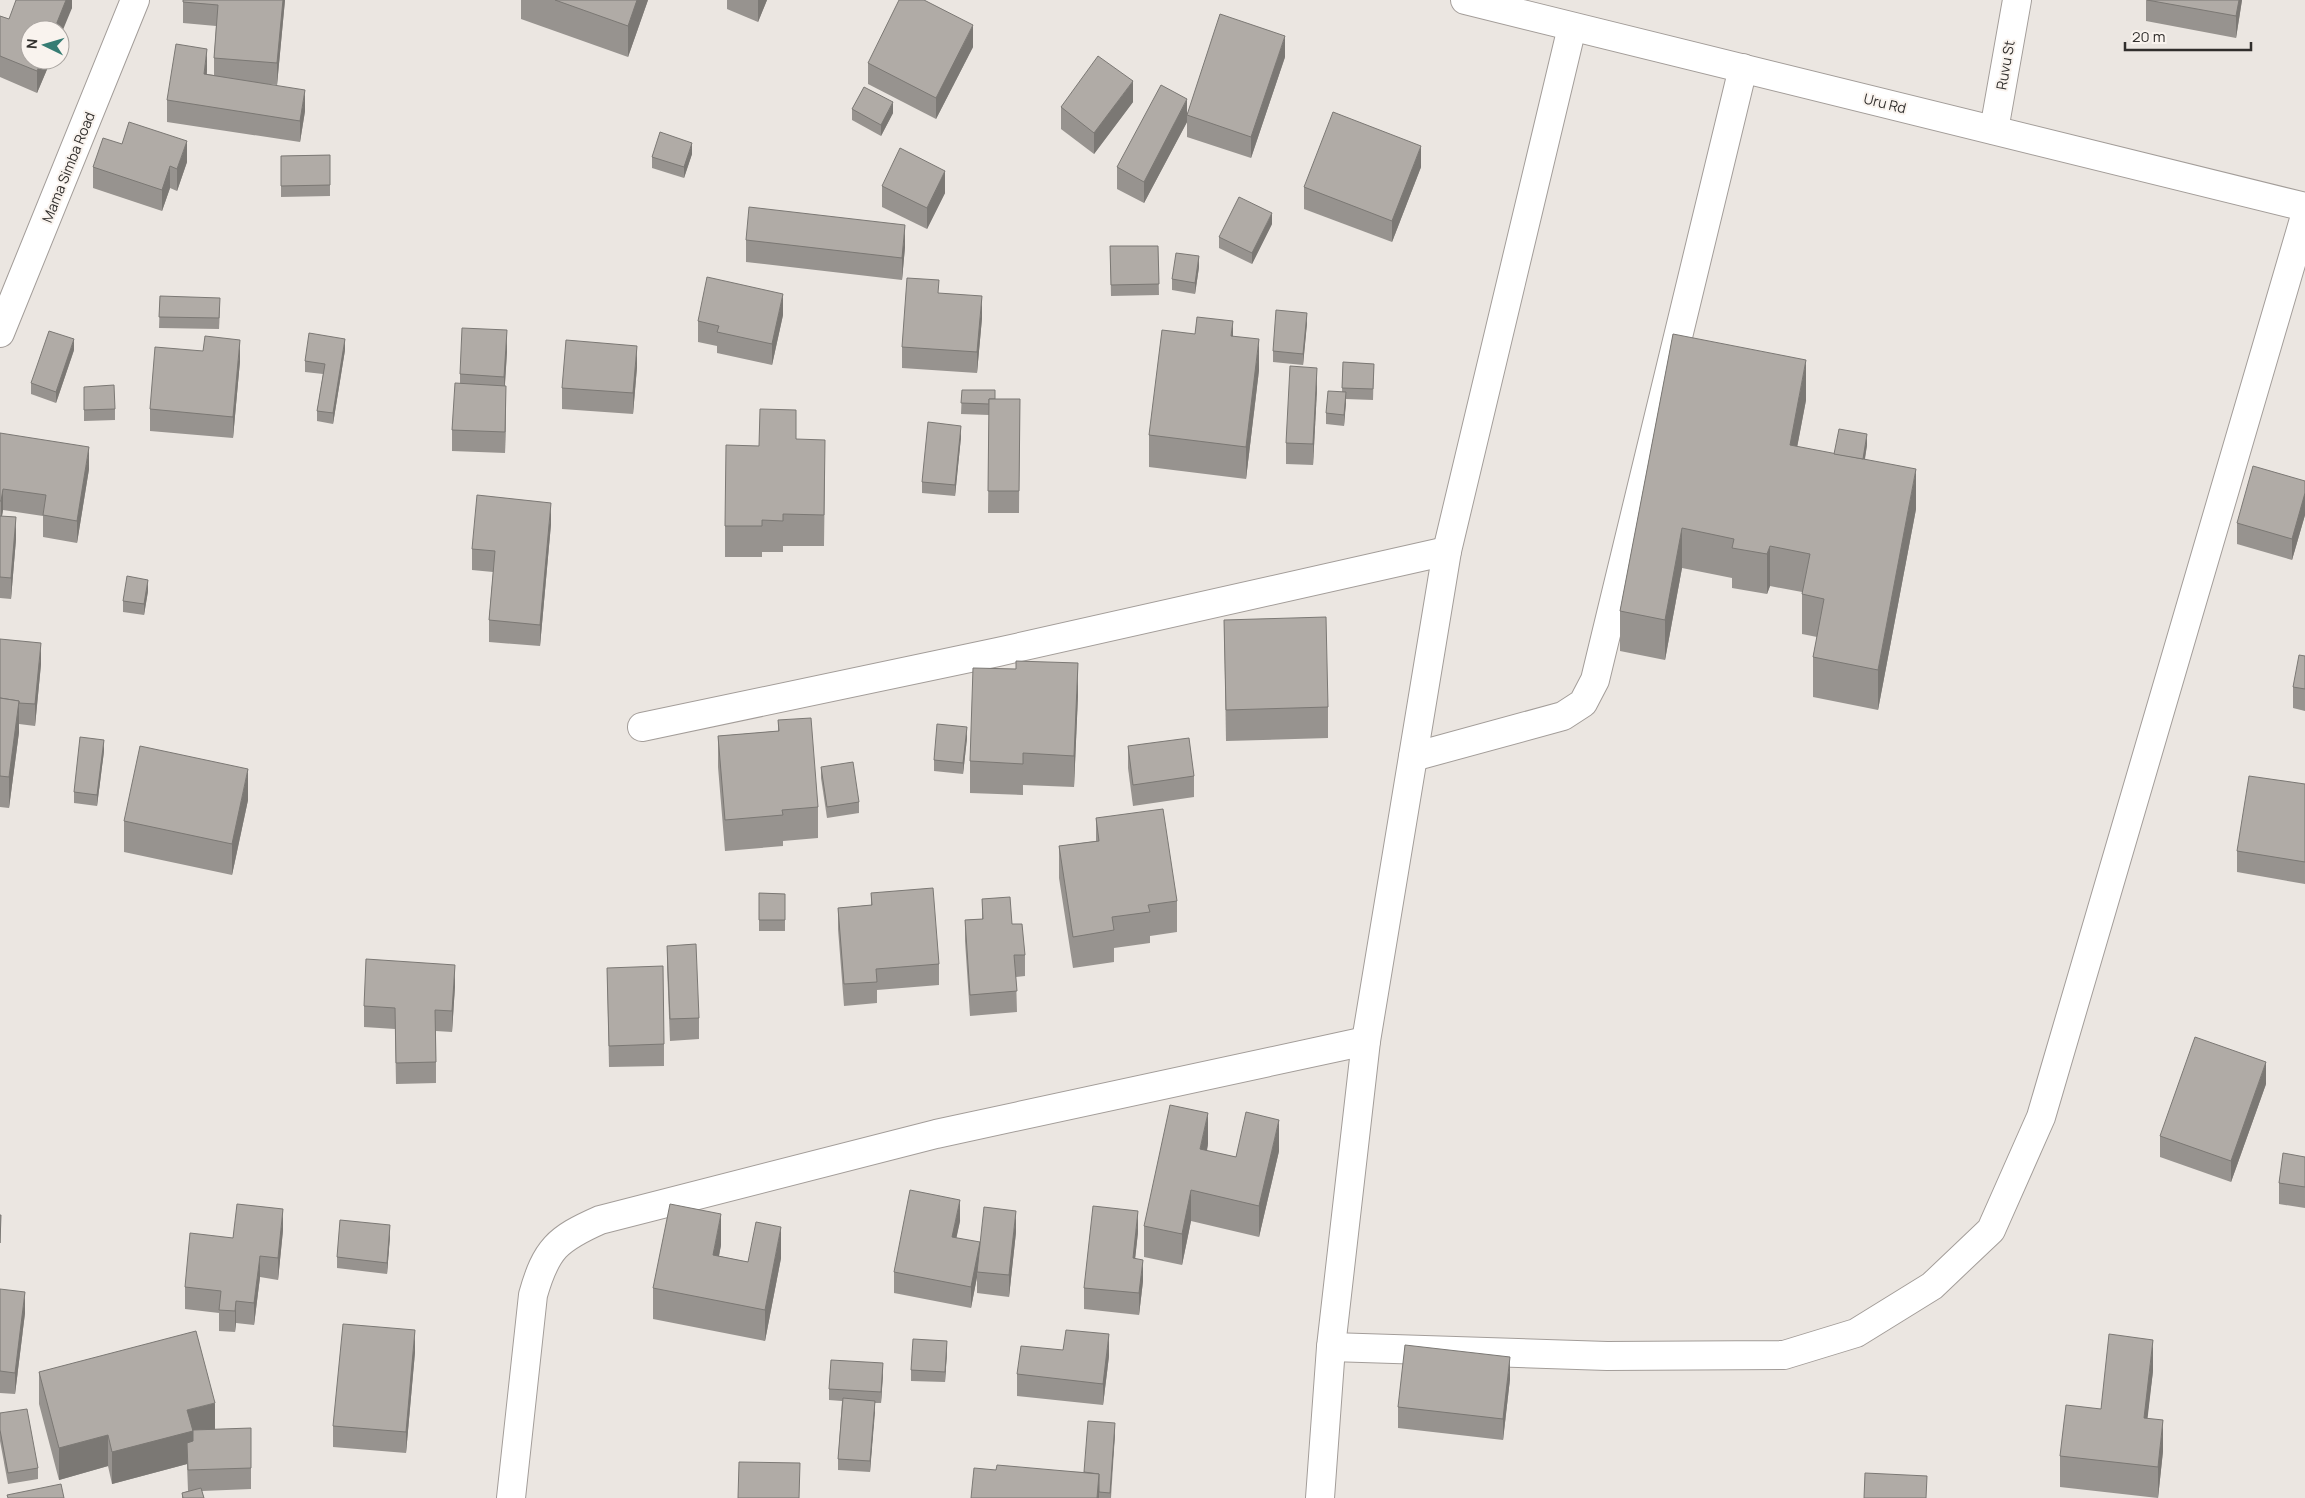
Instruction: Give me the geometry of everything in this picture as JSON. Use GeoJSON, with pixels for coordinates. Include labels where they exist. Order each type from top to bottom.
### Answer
{"type":"FeatureCollection","features":[{"type":"Feature","properties":{"kind":"street","name":"Mama Simba Road"},"geometry":{"type":"LineString","coordinates":[[0,333],[135,0]]}},
{"type":"Feature","properties":{"kind":"street","name":"Uru Rd"},"geometry":{"type":"LineString","coordinates":[[1465,0],[2305,207]]}},
{"type":"Feature","properties":{"kind":"street","name":"Ruvu St"},"geometry":{"type":"LineString","coordinates":[[1994,130],[2017,0]]}},
{"type":"Feature","properties":{"kind":"street"},"geometry":{"type":"LineString","coordinates":[[1320,1498],[1331,1347],[1366,1041],[1447,551],[1572,27]]}},
{"type":"Feature","properties":{"kind":"street"},"geometry":{"type":"LineString","coordinates":[[1413,757],[1563,716],[1584,703],[1594,680],[1743,68]]}},
{"type":"Feature","properties":{"kind":"street"},"geometry":{"type":"LineString","coordinates":[[1331,1347],[1607,1356],[1784,1355],[1856,1333],[1932,1286],[1990,1230],[2041,1117],[2305,216]]}},
{"type":"Feature","properties":{"kind":"street"},"geometry":{"type":"LineString","coordinates":[[642,727],[988,654],[1447,551]]}},
{"type":"Feature","properties":{"kind":"street"},"geometry":{"type":"LineString","coordinates":[[511,1498],[533,1295],[540,1270],[552,1248],[572,1232],[600,1220],[936,1134],[1366,1041]]}},
{"type":"Feature","properties":{"kind":"building"},"geometry":{"type":"Polygon","coordinates":[[[16,0],[66,0],[58,20],[20,20],[20,64],[0,56],[0,16],[9,19],[16,0]]]}},
{"type":"Feature","properties":{"kind":"building"},"geometry":{"type":"Polygon","coordinates":[[[183,0],[283,0],[277,63],[214,58],[218,5],[183,2],[183,0]]]}},
{"type":"Feature","properties":{"kind":"building"},"geometry":{"type":"Polygon","coordinates":[[[555,0],[637,0],[628,26],[555,0]]]}},
{"type":"Feature","properties":{"kind":"building"},"geometry":{"type":"Polygon","coordinates":[[[899,0],[924,0],[973,25],[936,98],[868,63],[899,0]]]}},
{"type":"Feature","properties":{"kind":"building"},"geometry":{"type":"Polygon","coordinates":[[[2147,0],[2239,0],[2236,16],[2147,0]]]}},
{"type":"Feature","properties":{"kind":"building"},"geometry":{"type":"Polygon","coordinates":[[[1220,14],[1285,36],[1251,137],[1187,115],[1220,14]]]}},
{"type":"Feature","properties":{"kind":"building"},"geometry":{"type":"Polygon","coordinates":[[[176,44],[207,49],[204,74],[305,90],[300,121],[167,100],[176,44]]]}},
{"type":"Feature","properties":{"kind":"building"},"geometry":{"type":"Polygon","coordinates":[[[1098,56],[1133,81],[1094,133],[1061,107],[1098,56]]]}},
{"type":"Feature","properties":{"kind":"building"},"geometry":{"type":"Polygon","coordinates":[[[1161,85],[1187,99],[1144,182],[1117,167],[1161,85]]]}},
{"type":"Feature","properties":{"kind":"building"},"geometry":{"type":"Polygon","coordinates":[[[864,87],[893,102],[881,125],[852,109],[864,87]]]}},
{"type":"Feature","properties":{"kind":"building"},"geometry":{"type":"Polygon","coordinates":[[[1333,112],[1421,146],[1392,221],[1304,187],[1333,112]]]}},
{"type":"Feature","properties":{"kind":"building"},"geometry":{"type":"Polygon","coordinates":[[[129,122],[187,141],[177,169],[170,166],[162,190],[93,167],[103,138],[122,144],[129,122]]]}},
{"type":"Feature","properties":{"kind":"building"},"geometry":{"type":"Polygon","coordinates":[[[660,132],[692,143],[684,167],[652,157],[660,132]]]}},
{"type":"Feature","properties":{"kind":"building"},"geometry":{"type":"Polygon","coordinates":[[[900,148],[945,171],[927,208],[882,186],[900,148]]]}},
{"type":"Feature","properties":{"kind":"building"},"geometry":{"type":"Polygon","coordinates":[[[330,155],[330,185],[281,186],[281,156],[330,155]]]}},
{"type":"Feature","properties":{"kind":"building"},"geometry":{"type":"Polygon","coordinates":[[[1239,197],[1272,213],[1252,253],[1219,237],[1239,197]]]}},
{"type":"Feature","properties":{"kind":"building"},"geometry":{"type":"Polygon","coordinates":[[[749,207],[905,225],[902,258],[746,240],[749,207]]]}},
{"type":"Feature","properties":{"kind":"building"},"geometry":{"type":"Polygon","coordinates":[[[1110,246],[1158,246],[1159,284],[1111,285],[1110,246]]]}},
{"type":"Feature","properties":{"kind":"building"},"geometry":{"type":"Polygon","coordinates":[[[1176,253],[1199,256],[1195,283],[1172,279],[1176,253]]]}},
{"type":"Feature","properties":{"kind":"building"},"geometry":{"type":"Polygon","coordinates":[[[707,277],[783,294],[772,344],[717,332],[719,326],[698,321],[707,277]]]}},
{"type":"Feature","properties":{"kind":"building"},"geometry":{"type":"Polygon","coordinates":[[[907,278],[939,280],[938,293],[982,296],[977,352],[902,347],[907,278]]]}},
{"type":"Feature","properties":{"kind":"building"},"geometry":{"type":"Polygon","coordinates":[[[160,296],[220,298],[219,318],[159,317],[160,296]]]}},
{"type":"Feature","properties":{"kind":"building"},"geometry":{"type":"Polygon","coordinates":[[[1276,310],[1307,313],[1303,354],[1273,351],[1276,310]]]}},
{"type":"Feature","properties":{"kind":"building"},"geometry":{"type":"Polygon","coordinates":[[[1197,317],[1233,321],[1231,336],[1259,339],[1246,447],[1149,435],[1162,330],[1195,334],[1197,317]]]}},
{"type":"Feature","properties":{"kind":"building"},"geometry":{"type":"Polygon","coordinates":[[[462,328],[507,330],[504,377],[460,374],[462,328]]]}},
{"type":"Feature","properties":{"kind":"building"},"geometry":{"type":"Polygon","coordinates":[[[49,331],[74,339],[56,392],[31,383],[49,331]]]}},
{"type":"Feature","properties":{"kind":"building"},"geometry":{"type":"Polygon","coordinates":[[[309,333],[345,339],[333,413],[317,411],[325,364],[305,361],[309,333]]]}},
{"type":"Feature","properties":{"kind":"building"},"geometry":{"type":"Polygon","coordinates":[[[1673,334],[1806,360],[1790,445],[1916,469],[1878,670],[1813,657],[1824,599],[1802,594],[1810,554],[1770,546],[1767,554],[1732,548],[1734,539],[1682,528],[1665,620],[1620,611],[1673,334]]]}},
{"type":"Feature","properties":{"kind":"building"},"geometry":{"type":"Polygon","coordinates":[[[205,336],[240,340],[233,417],[150,409],[155,347],[203,351],[205,336]]]}},
{"type":"Feature","properties":{"kind":"building"},"geometry":{"type":"Polygon","coordinates":[[[566,340],[637,346],[633,393],[562,388],[566,340]]]}},
{"type":"Feature","properties":{"kind":"building"},"geometry":{"type":"Polygon","coordinates":[[[1343,362],[1374,364],[1373,389],[1342,388],[1343,362]]]}},
{"type":"Feature","properties":{"kind":"building"},"geometry":{"type":"Polygon","coordinates":[[[1290,366],[1317,368],[1313,444],[1286,443],[1290,366]]]}},
{"type":"Feature","properties":{"kind":"building"},"geometry":{"type":"Polygon","coordinates":[[[455,383],[506,386],[505,432],[452,430],[455,383]]]}},
{"type":"Feature","properties":{"kind":"building"},"geometry":{"type":"Polygon","coordinates":[[[114,385],[115,409],[84,410],[84,387],[114,385]]]}},
{"type":"Feature","properties":{"kind":"building"},"geometry":{"type":"Polygon","coordinates":[[[962,390],[995,390],[995,399],[989,399],[989,404],[961,403],[962,390]]]}},
{"type":"Feature","properties":{"kind":"building"},"geometry":{"type":"Polygon","coordinates":[[[1328,391],[1346,392],[1344,415],[1326,413],[1328,391]]]}},
{"type":"Feature","properties":{"kind":"building"},"geometry":{"type":"Polygon","coordinates":[[[989,399],[1020,399],[1019,491],[988,491],[989,399]]]}},
{"type":"Feature","properties":{"kind":"building"},"geometry":{"type":"Polygon","coordinates":[[[760,409],[796,410],[796,439],[825,440],[824,515],[783,514],[783,521],[762,520],[762,526],[725,526],[726,445],[759,446],[760,409]]]}},
{"type":"Feature","properties":{"kind":"building"},"geometry":{"type":"Polygon","coordinates":[[[928,422],[961,426],[955,485],[922,482],[928,422]]]}},
{"type":"Feature","properties":{"kind":"building"},"geometry":{"type":"Polygon","coordinates":[[[1839,429],[1867,434],[1863,459],[1834,454],[1839,429]]]}},
{"type":"Feature","properties":{"kind":"building"},"geometry":{"type":"Polygon","coordinates":[[[0,433],[89,447],[77,521],[43,515],[46,495],[3,489],[0,501],[0,433]]]}},
{"type":"Feature","properties":{"kind":"building"},"geometry":{"type":"Polygon","coordinates":[[[2253,466],[2305,481],[2305,493],[2292,539],[2237,523],[2253,466]]]}},
{"type":"Feature","properties":{"kind":"building"},"geometry":{"type":"Polygon","coordinates":[[[477,495],[551,503],[540,625],[489,620],[495,551],[472,549],[477,495]]]}},
{"type":"Feature","properties":{"kind":"building"},"geometry":{"type":"Polygon","coordinates":[[[0,516],[16,517],[11,578],[0,577],[0,516]]]}},
{"type":"Feature","properties":{"kind":"building"},"geometry":{"type":"Polygon","coordinates":[[[127,576],[148,580],[144,604],[123,601],[127,576]]]}},
{"type":"Feature","properties":{"kind":"building"},"geometry":{"type":"Polygon","coordinates":[[[1326,617],[1328,707],[1226,710],[1224,620],[1326,617]]]}},
{"type":"Feature","properties":{"kind":"building"},"geometry":{"type":"Polygon","coordinates":[[[0,639],[41,643],[35,704],[19,703],[19,701],[0,698],[0,639]]]}},
{"type":"Feature","properties":{"kind":"building"},"geometry":{"type":"Polygon","coordinates":[[[2299,655],[2305,656],[2305,689],[2293,687],[2299,655]]]}},
{"type":"Feature","properties":{"kind":"building"},"geometry":{"type":"Polygon","coordinates":[[[1016,661],[1078,663],[1074,756],[1023,753],[1023,764],[970,761],[973,668],[1016,669],[1016,661]]]}},
{"type":"Feature","properties":{"kind":"building"},"geometry":{"type":"Polygon","coordinates":[[[0,698],[19,701],[9,777],[0,776],[0,698]]]}},
{"type":"Feature","properties":{"kind":"building"},"geometry":{"type":"Polygon","coordinates":[[[811,718],[818,807],[782,810],[783,815],[725,820],[718,736],[779,731],[778,720],[811,718]]]}},
{"type":"Feature","properties":{"kind":"building"},"geometry":{"type":"Polygon","coordinates":[[[937,724],[967,727],[963,763],[934,760],[937,724]]]}},
{"type":"Feature","properties":{"kind":"building"},"geometry":{"type":"Polygon","coordinates":[[[80,737],[104,740],[97,795],[74,792],[80,737]]]}},
{"type":"Feature","properties":{"kind":"building"},"geometry":{"type":"Polygon","coordinates":[[[1189,738],[1194,776],[1133,785],[1128,746],[1189,738]]]}},
{"type":"Feature","properties":{"kind":"building"},"geometry":{"type":"Polygon","coordinates":[[[140,746],[248,769],[232,844],[124,821],[140,746]]]}},
{"type":"Feature","properties":{"kind":"building"},"geometry":{"type":"Polygon","coordinates":[[[853,762],[859,802],[827,807],[821,767],[853,762]]]}},
{"type":"Feature","properties":{"kind":"building"},"geometry":{"type":"Polygon","coordinates":[[[2249,776],[2305,784],[2305,862],[2237,851],[2249,776]]]}},
{"type":"Feature","properties":{"kind":"building"},"geometry":{"type":"Polygon","coordinates":[[[1163,809],[1177,901],[1148,905],[1150,912],[1112,917],[1114,930],[1073,937],[1059,846],[1099,841],[1096,818],[1163,809]]]}},
{"type":"Feature","properties":{"kind":"building"},"geometry":{"type":"Polygon","coordinates":[[[933,888],[939,964],[876,969],[877,982],[844,984],[838,908],[872,905],[871,893],[933,888]]]}},
{"type":"Feature","properties":{"kind":"building"},"geometry":{"type":"Polygon","coordinates":[[[759,893],[785,894],[785,920],[759,920],[759,893]]]}},
{"type":"Feature","properties":{"kind":"building"},"geometry":{"type":"Polygon","coordinates":[[[1010,897],[1012,924],[1022,924],[1025,955],[1014,955],[1017,991],[970,995],[965,920],[983,919],[982,899],[1010,897]]]}},
{"type":"Feature","properties":{"kind":"building"},"geometry":{"type":"Polygon","coordinates":[[[696,944],[699,1018],[670,1019],[667,946],[696,944]]]}},
{"type":"Feature","properties":{"kind":"building"},"geometry":{"type":"Polygon","coordinates":[[[366,959],[455,965],[452,1011],[435,1010],[436,1062],[396,1063],[395,1008],[364,1006],[366,959]]]}},
{"type":"Feature","properties":{"kind":"building"},"geometry":{"type":"Polygon","coordinates":[[[663,966],[664,1044],[609,1046],[607,968],[663,966]]]}},
{"type":"Feature","properties":{"kind":"building"},"geometry":{"type":"Polygon","coordinates":[[[2195,1037],[2266,1062],[2231,1161],[2160,1136],[2195,1037]]]}},
{"type":"Feature","properties":{"kind":"building"},"geometry":{"type":"Polygon","coordinates":[[[1170,1105],[1208,1113],[1200,1149],[1236,1157],[1246,1112],[1279,1120],[1259,1206],[1191,1190],[1182,1234],[1144,1226],[1170,1105]]]}},
{"type":"Feature","properties":{"kind":"building"},"geometry":{"type":"Polygon","coordinates":[[[2283,1153],[2305,1157],[2305,1187],[2279,1183],[2283,1153]]]}},
{"type":"Feature","properties":{"kind":"building"},"geometry":{"type":"Polygon","coordinates":[[[910,1190],[960,1200],[952,1237],[980,1242],[971,1287],[894,1272],[910,1190]]]}},
{"type":"Feature","properties":{"kind":"building"},"geometry":{"type":"Polygon","coordinates":[[[237,1204],[283,1209],[278,1258],[260,1256],[254,1303],[236,1301],[235,1311],[219,1310],[221,1291],[185,1287],[190,1233],[233,1238],[237,1204]]]}},
{"type":"Feature","properties":{"kind":"building"},"geometry":{"type":"Polygon","coordinates":[[[670,1204],[721,1214],[713,1255],[748,1262],[756,1222],[781,1227],[765,1310],[653,1288],[670,1204]]]}},
{"type":"Feature","properties":{"kind":"building"},"geometry":{"type":"Polygon","coordinates":[[[1093,1206],[1138,1211],[1133,1258],[1143,1260],[1139,1293],[1084,1288],[1093,1206]]]}},
{"type":"Feature","properties":{"kind":"building"},"geometry":{"type":"Polygon","coordinates":[[[984,1207],[1016,1211],[1009,1275],[977,1272],[984,1207]]]}},
{"type":"Feature","properties":{"kind":"building"},"geometry":{"type":"Polygon","coordinates":[[[340,1220],[390,1225],[387,1263],[337,1257],[340,1220]]]}},
{"type":"Feature","properties":{"kind":"building"},"geometry":{"type":"Polygon","coordinates":[[[0,1289],[25,1292],[15,1373],[0,1371],[0,1289]]]}},
{"type":"Feature","properties":{"kind":"building"},"geometry":{"type":"Polygon","coordinates":[[[343,1324],[415,1330],[406,1432],[333,1426],[343,1324]]]}},
{"type":"Feature","properties":{"kind":"building"},"geometry":{"type":"Polygon","coordinates":[[[1066,1330],[1109,1334],[1103,1384],[1017,1374],[1021,1346],[1063,1350],[1066,1330]]]}},
{"type":"Feature","properties":{"kind":"building"},"geometry":{"type":"Polygon","coordinates":[[[196,1331],[215,1403],[187,1410],[193,1431],[112,1452],[108,1435],[59,1448],[39,1372],[196,1331]]]}},
{"type":"Feature","properties":{"kind":"building"},"geometry":{"type":"Polygon","coordinates":[[[2109,1334],[2153,1340],[2144,1418],[2163,1420],[2158,1467],[2060,1456],[2066,1405],[2101,1409],[2109,1334]]]}},
{"type":"Feature","properties":{"kind":"building"},"geometry":{"type":"Polygon","coordinates":[[[913,1339],[947,1341],[945,1372],[911,1370],[913,1339]]]}},
{"type":"Feature","properties":{"kind":"building"},"geometry":{"type":"Polygon","coordinates":[[[1405,1345],[1510,1357],[1503,1419],[1398,1407],[1405,1345]]]}},
{"type":"Feature","properties":{"kind":"building"},"geometry":{"type":"Polygon","coordinates":[[[831,1360],[883,1363],[881,1392],[829,1389],[831,1360]]]}},
{"type":"Feature","properties":{"kind":"building"},"geometry":{"type":"Polygon","coordinates":[[[843,1398],[875,1401],[870,1461],[838,1459],[843,1398]]]}},
{"type":"Feature","properties":{"kind":"building"},"geometry":{"type":"Polygon","coordinates":[[[27,1409],[38,1468],[8,1473],[0,1430],[0,1413],[27,1409]]]}},
{"type":"Feature","properties":{"kind":"building"},"geometry":{"type":"Polygon","coordinates":[[[1088,1421],[1115,1423],[1110,1493],[1099,1492],[1099,1474],[1084,1472],[1088,1421]]]}},
{"type":"Feature","properties":{"kind":"building"},"geometry":{"type":"Polygon","coordinates":[[[251,1428],[251,1468],[188,1470],[187,1443],[193,1441],[193,1430],[251,1428]]]}},
{"type":"Feature","properties":{"kind":"building"},"geometry":{"type":"Polygon","coordinates":[[[739,1462],[800,1463],[799,1498],[738,1498],[739,1462]]]}},
{"type":"Feature","properties":{"kind":"building"},"geometry":{"type":"Polygon","coordinates":[[[997,1465],[1099,1474],[1097,1498],[971,1498],[974,1468],[996,1470],[997,1465]]]}},
{"type":"Feature","properties":{"kind":"building"},"geometry":{"type":"Polygon","coordinates":[[[1865,1473],[1927,1476],[1926,1498],[1864,1498],[1865,1473]]]}},
{"type":"Feature","properties":{"kind":"building"},"geometry":{"type":"Polygon","coordinates":[[[61,1484],[64,1498],[8,1498],[7,1495],[61,1484]]]}},
{"type":"Feature","properties":{"kind":"building"},"geometry":{"type":"Polygon","coordinates":[[[201,1488],[204,1498],[183,1498],[182,1493],[201,1488]]]}}]}
